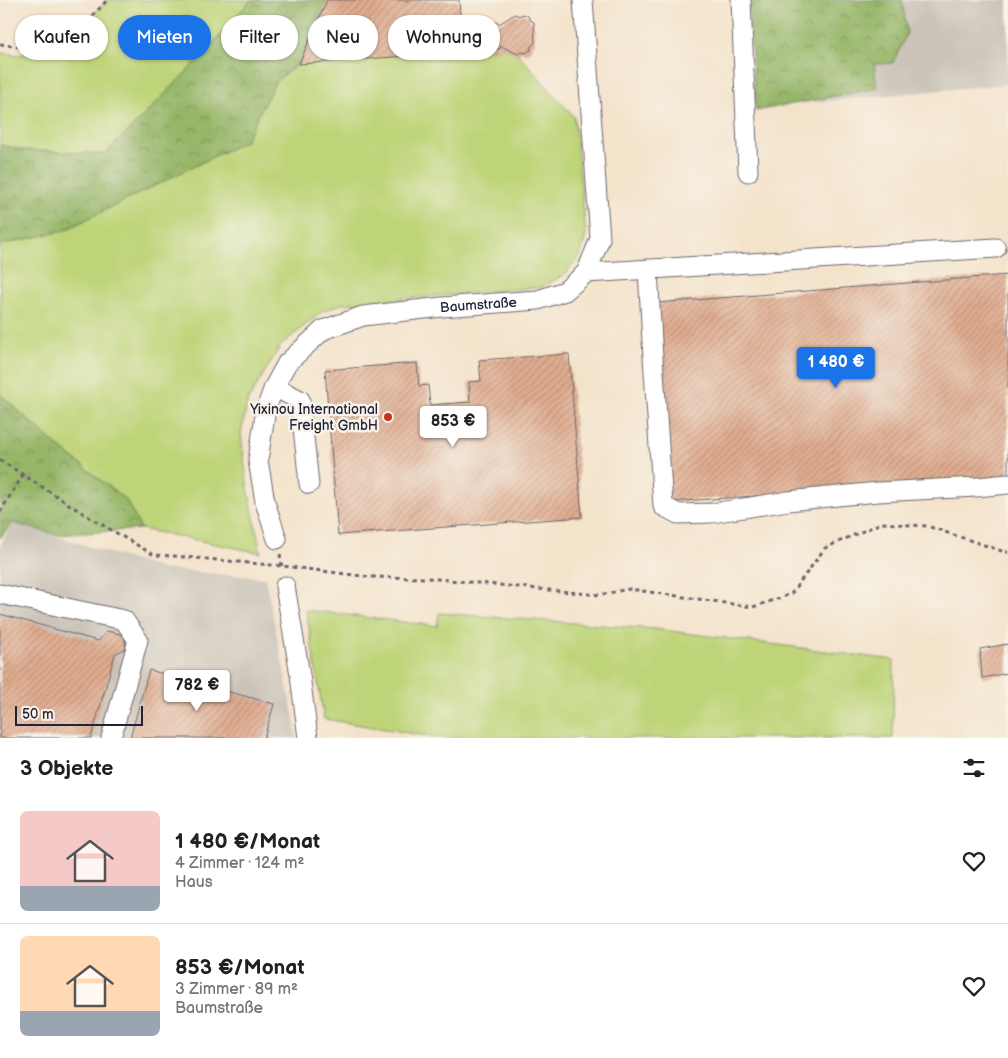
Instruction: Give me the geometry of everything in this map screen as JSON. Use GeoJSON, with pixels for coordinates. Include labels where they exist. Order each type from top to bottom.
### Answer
{"type":"FeatureCollection","features":[{"type":"Feature","properties":{"kind":"street","name":"Baumstraße"},"geometry":{"type":"LineString","coordinates":[[276,538],[265,502],[258,460],[266,408],[274,387],[288,363],[323,330],[363,316],[442,307],[538,300],[565,291],[586,273],[600,239],[583,0]]}},
{"type":"Feature","properties":{"kind":"street"},"geometry":{"type":"LineString","coordinates":[[740,0],[748,172]]}},
{"type":"Feature","properties":{"kind":"street"},"geometry":{"type":"LineString","coordinates":[[586,273],[996,248]]}},
{"type":"Feature","properties":{"kind":"street"},"geometry":{"type":"LineString","coordinates":[[648,270],[664,506],[678,514],[712,512],[788,501],[860,494],[1008,484]]}},
{"type":"Feature","properties":{"kind":"street"},"geometry":{"type":"LineString","coordinates":[[274,387],[300,400],[309,484]]}},
{"type":"Feature","properties":{"kind":"street"},"geometry":{"type":"LineString","coordinates":[[285,586],[300,675],[308,738]]}},
{"type":"Feature","properties":{"kind":"street"},"geometry":{"type":"LineString","coordinates":[[0,594],[124,620],[138,640],[111,738]]}},
{"type":"Feature","properties":{"kind":"path"},"geometry":{"type":"LineString","coordinates":[[0,44],[40,50],[68,38],[107,0]]}},
{"type":"Feature","properties":{"kind":"path"},"geometry":{"type":"LineString","coordinates":[[0,460],[89,517],[154,555],[282,566],[370,577],[428,578],[599,595],[629,590],[753,606],[791,594],[825,548],[881,523],[927,526],[1008,552]]}},
{"type":"Feature","properties":{"kind":"path"},"geometry":{"type":"LineString","coordinates":[[0,512],[23,475]]}},
{"type":"Feature","properties":{"kind":"shaded area"},"geometry":{"type":"Polygon","coordinates":[[[751,0],[1008,0],[1008,84],[762,107],[751,0]]]}},
{"type":"Feature","properties":{"kind":"shaded area"},"geometry":{"type":"Polygon","coordinates":[[[13,523],[162,569],[265,578],[296,729],[296,738],[0,738],[0,546],[13,523]]]}},
{"type":"Feature","properties":{"kind":"green space"},"geometry":{"type":"Polygon","coordinates":[[[107,0],[252,0],[237,15],[221,15],[221,35],[211,46],[211,15],[118,15],[118,60],[198,60],[105,154],[23,150],[0,145],[0,53],[15,54],[15,60],[108,60],[108,15],[93,15],[107,0]]]}},
{"type":"Feature","properties":{"kind":"green space"},"geometry":{"type":"Polygon","coordinates":[[[252,0],[327,0],[320,15],[308,15],[308,43],[299,63],[275,82],[245,141],[63,231],[0,245],[0,145],[23,150],[105,154],[198,60],[211,60],[211,46],[221,35],[221,60],[298,60],[298,15],[237,15],[252,0]]]}},
{"type":"Feature","properties":{"kind":"green space"},"geometry":{"type":"Polygon","coordinates":[[[748,0],[902,0],[907,33],[893,63],[874,64],[877,88],[756,111],[748,0]]]}},
{"type":"Feature","properties":{"kind":"green space"},"geometry":{"type":"Polygon","coordinates":[[[500,47],[518,54],[574,117],[586,235],[580,257],[564,275],[542,287],[341,304],[323,311],[281,345],[248,400],[241,434],[247,484],[261,553],[141,529],[126,500],[55,444],[0,394],[0,245],[63,231],[245,141],[275,82],[299,63],[334,60],[378,60],[378,56],[388,55],[388,60],[500,60],[500,47]]]}},
{"type":"Feature","properties":{"kind":"green space"},"geometry":{"type":"Polygon","coordinates":[[[0,394],[55,444],[126,500],[141,529],[57,535],[13,523],[0,538],[0,394]]]}},
{"type":"Feature","properties":{"kind":"green space"},"geometry":{"type":"Polygon","coordinates":[[[306,610],[437,626],[439,613],[655,629],[894,660],[893,738],[440,738],[324,719],[306,610]]]}},
{"type":"Feature","properties":{"kind":"building"},"geometry":{"type":"Polygon","coordinates":[[[327,0],[459,0],[460,15],[388,15],[388,57],[378,58],[378,15],[320,15],[327,0]]]}},
{"type":"Feature","properties":{"kind":"building"},"geometry":{"type":"Polygon","coordinates":[[[515,14],[528,16],[534,22],[535,43],[531,46],[531,50],[518,54],[501,46],[500,48],[500,23],[515,14]]]}},
{"type":"Feature","properties":{"kind":"building"},"geometry":{"type":"Polygon","coordinates":[[[308,43],[308,60],[353,60],[299,64],[308,43]]]}},
{"type":"Feature","properties":{"kind":"building"},"geometry":{"type":"Polygon","coordinates":[[[1008,275],[1008,478],[669,502],[657,303],[1008,275]]]}},
{"type":"Feature","properties":{"kind":"building"},"geometry":{"type":"Polygon","coordinates":[[[569,354],[582,517],[338,535],[325,370],[417,363],[419,386],[428,385],[430,405],[470,402],[469,382],[481,381],[479,360],[569,354]]]}},
{"type":"Feature","properties":{"kind":"building"},"geometry":{"type":"Polygon","coordinates":[[[0,614],[98,641],[107,631],[124,635],[126,648],[115,654],[91,738],[0,738],[0,614]]]}},
{"type":"Feature","properties":{"kind":"building"},"geometry":{"type":"Polygon","coordinates":[[[1008,644],[1008,673],[982,678],[980,649],[1008,644]]]}},
{"type":"Feature","properties":{"kind":"building"},"geometry":{"type":"Polygon","coordinates":[[[149,670],[274,704],[264,738],[130,738],[149,670]]]}},
{"type":"Feature","properties":{"kind":"place","name":"Yixinou International Freight GmbH"},"geometry":{"type":"Point","coordinates":[388,417]}}]}
